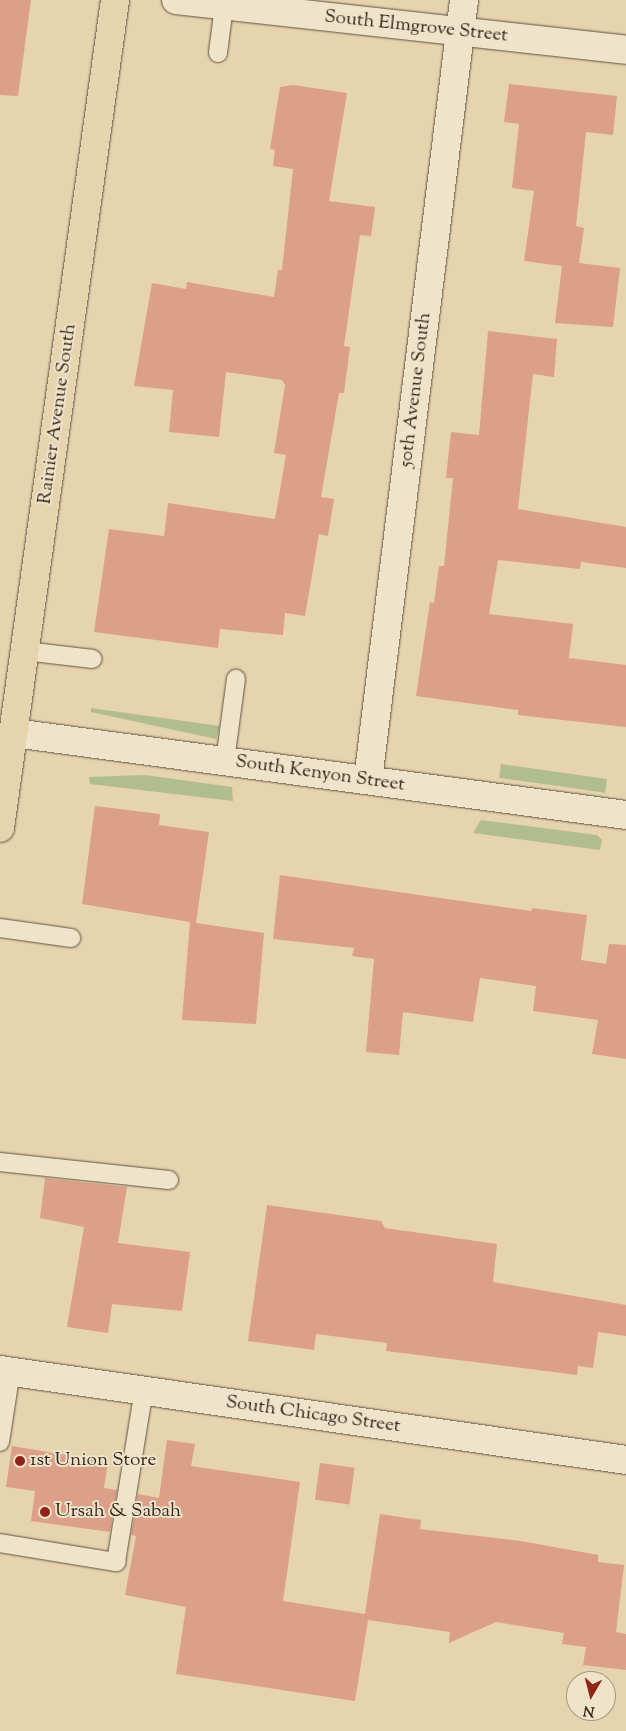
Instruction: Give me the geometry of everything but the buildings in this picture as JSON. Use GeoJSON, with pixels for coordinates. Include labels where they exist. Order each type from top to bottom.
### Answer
{"type":"FeatureCollection","features":[{"type":"Feature","properties":{"kind":"main road","name":"Rainier Avenue South"},"geometry":{"type":"LineString","coordinates":[[0,828],[3,790],[14,733],[115,0]]}},
{"type":"Feature","properties":{"kind":"street","name":"South Elmgrove Street"},"geometry":{"type":"LineString","coordinates":[[176,0],[626,50]]}},
{"type":"Feature","properties":{"kind":"street","name":"50th Avenue South"},"geometry":{"type":"LineString","coordinates":[[368,780],[464,0]]}},
{"type":"Feature","properties":{"kind":"street","name":"South Kenyon Street"},"geometry":{"type":"LineString","coordinates":[[14,733],[626,815]]}},
{"type":"Feature","properties":{"kind":"street","name":"South Chicago Street"},"geometry":{"type":"LineString","coordinates":[[6,1370],[626,1460]]}},
{"type":"Feature","properties":{"kind":"lane"},"geometry":{"type":"LineString","coordinates":[[218,53],[224,6]]}},
{"type":"Feature","properties":{"kind":"lane"},"geometry":{"type":"LineString","coordinates":[[25,651],[93,660]]}},
{"type":"Feature","properties":{"kind":"lane"},"geometry":{"type":"LineString","coordinates":[[225,761],[236,679]]}},
{"type":"Feature","properties":{"kind":"lane"},"geometry":{"type":"LineString","coordinates":[[0,928],[71,938]]}},
{"type":"Feature","properties":{"kind":"lane"},"geometry":{"type":"LineString","coordinates":[[0,1162],[169,1180]]}},
{"type":"Feature","properties":{"kind":"lane"},"geometry":{"type":"LineString","coordinates":[[0,1442],[6,1370]]}},
{"type":"Feature","properties":{"kind":"lane"},"geometry":{"type":"LineString","coordinates":[[0,1543],[116,1562],[144,1390]]}},
{"type":"Feature","properties":{"kind":"green space"},"geometry":{"type":"Polygon","coordinates":[[[91,708],[220,726],[216,739],[91,712],[91,708]]]}},
{"type":"Feature","properties":{"kind":"green space"},"geometry":{"type":"Polygon","coordinates":[[[501,764],[607,779],[605,793],[499,778],[501,764]]]}},
{"type":"Feature","properties":{"kind":"green space"},"geometry":{"type":"Polygon","coordinates":[[[145,775],[232,787],[233,801],[90,784],[89,777],[145,775]]]}},
{"type":"Feature","properties":{"kind":"green space"},"geometry":{"type":"Polygon","coordinates":[[[481,820],[597,835],[602,840],[600,850],[473,833],[481,820]]]}},
{"type":"Feature","properties":{"kind":"place","name":"1st Union Store"},"geometry":{"type":"Point","coordinates":[20,1461]}},
{"type":"Feature","properties":{"kind":"place","name":"Ursah & Sabah"},"geometry":{"type":"Point","coordinates":[45,1512]}}]}
